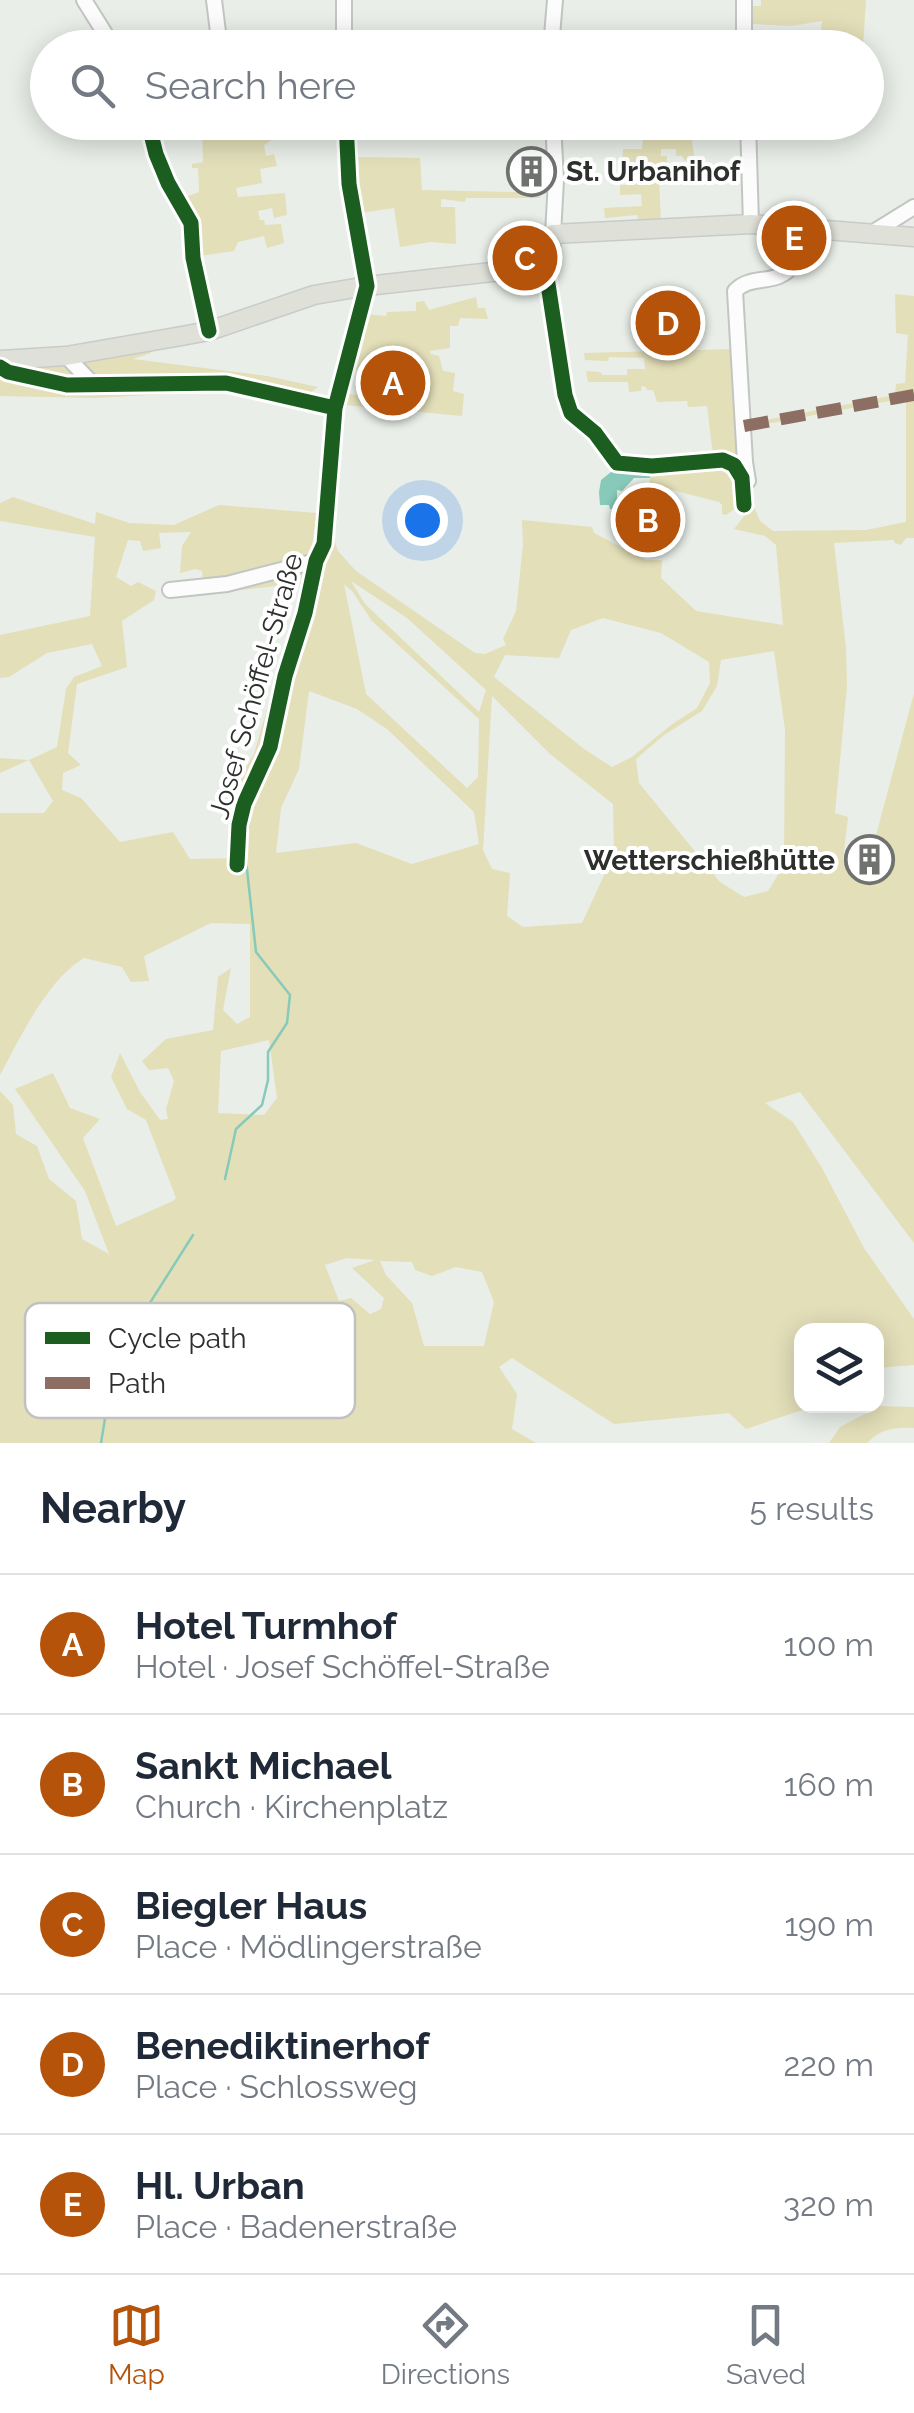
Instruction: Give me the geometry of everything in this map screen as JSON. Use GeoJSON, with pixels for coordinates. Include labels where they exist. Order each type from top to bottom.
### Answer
{"type":"FeatureCollection","features":[{"type":"Feature","properties":{"kind":"main road"},"geometry":{"type":"LineString","coordinates":[[0,364],[209,330],[314,295],[492,272],[546,272],[553,234],[751,224],[914,237]]}},
{"type":"Feature","properties":{"kind":"street"},"geometry":{"type":"LineString","coordinates":[[84,0],[103,30]]}},
{"type":"Feature","properties":{"kind":"street"},"geometry":{"type":"LineString","coordinates":[[214,0],[218,30]]}},
{"type":"Feature","properties":{"kind":"street"},"geometry":{"type":"LineString","coordinates":[[344,0],[344,30]]}},
{"type":"Feature","properties":{"kind":"street"},"geometry":{"type":"LineString","coordinates":[[552,30],[555,0]]}},
{"type":"Feature","properties":{"kind":"street"},"geometry":{"type":"LineString","coordinates":[[744,0],[744,30]]}},
{"type":"Feature","properties":{"kind":"street"},"geometry":{"type":"LineString","coordinates":[[152,140],[168,183],[190,224],[193,258],[209,330]]}},
{"type":"Feature","properties":{"kind":"street"},"geometry":{"type":"LineString","coordinates":[[347,140],[349,184],[368,286]]}},
{"type":"Feature","properties":{"kind":"street"},"geometry":{"type":"LineString","coordinates":[[553,234],[554,140]]}},
{"type":"Feature","properties":{"kind":"street"},"geometry":{"type":"LineString","coordinates":[[749,140],[751,224]]}},
{"type":"Feature","properties":{"kind":"street"},"geometry":{"type":"LineString","coordinates":[[872,232],[914,207]]}},
{"type":"Feature","properties":{"kind":"street"},"geometry":{"type":"LineString","coordinates":[[546,272],[559,364],[571,413],[595,432],[616,463],[652,466],[722,460],[734,465],[742,478],[744,505],[749,500],[735,291],[742,284],[782,276],[793,264]]}},
{"type":"Feature","properties":{"kind":"street","name":"Josef Schöffel-Straße"},"geometry":{"type":"LineString","coordinates":[[237,864],[244,804],[270,746],[285,676],[324,544],[335,408],[368,286]]}},
{"type":"Feature","properties":{"kind":"street"},"geometry":{"type":"LineString","coordinates":[[66,356],[92,383]]}},
{"type":"Feature","properties":{"kind":"street"},"geometry":{"type":"LineString","coordinates":[[0,364],[8,372],[67,385],[226,383],[335,408]]}},
{"type":"Feature","properties":{"kind":"street"},"geometry":{"type":"LineString","coordinates":[[170,590],[227,584],[316,562]]}},
{"type":"Feature","properties":{"kind":"shaded area"},"geometry":{"type":"Polygon","coordinates":[[[761,0],[866,0],[864,30],[821,30],[822,21],[792,26],[752,24],[752,6],[761,6],[761,0]]]}},
{"type":"Feature","properties":{"kind":"shaded area"},"geometry":{"type":"Polygon","coordinates":[[[202,140],[272,140],[264,145],[266,156],[274,154],[277,166],[260,169],[262,183],[236,188],[238,197],[285,193],[287,215],[274,218],[272,208],[258,211],[265,225],[281,224],[284,243],[267,248],[264,236],[238,242],[234,251],[199,256],[183,198],[199,192],[198,168],[192,168],[192,164],[203,162],[202,140]]]}},
{"type":"Feature","properties":{"kind":"shaded area"},"geometry":{"type":"Polygon","coordinates":[[[643,140],[692,140],[695,162],[676,156],[676,149],[661,149],[661,156],[667,156],[667,177],[659,178],[661,224],[639,225],[637,215],[605,218],[604,208],[642,206],[641,194],[620,195],[620,185],[627,185],[629,176],[645,175],[644,168],[622,169],[623,149],[642,149],[643,140]]]}},
{"type":"Feature","properties":{"kind":"shaded area"},"geometry":{"type":"Polygon","coordinates":[[[358,157],[420,158],[422,190],[540,190],[540,198],[466,198],[465,202],[441,199],[441,207],[455,207],[456,244],[430,242],[400,247],[394,208],[361,213],[358,157]]]}},
{"type":"Feature","properties":{"kind":"shaded area"},"geometry":{"type":"Polygon","coordinates":[[[895,294],[914,296],[914,538],[906,538],[901,545],[893,540],[834,543],[846,648],[847,686],[835,813],[848,817],[843,860],[871,854],[914,693],[914,1243],[800,1092],[765,1103],[793,1122],[864,1248],[914,1319],[914,1365],[884,1367],[884,1323],[794,1323],[794,1413],[746,1429],[729,1413],[614,1424],[512,1358],[499,1367],[517,1394],[512,1429],[536,1443],[0,1443],[0,1091],[13,1105],[16,1134],[37,1146],[49,1179],[76,1201],[82,1239],[109,1254],[85,1191],[15,1089],[53,1073],[70,1108],[100,1119],[83,1138],[116,1226],[173,1201],[176,1198],[146,1120],[127,1109],[111,1077],[120,1053],[160,1120],[168,1119],[166,1109],[174,1081],[168,1068],[149,1070],[142,1061],[166,1039],[213,1030],[218,977],[231,968],[223,1010],[237,1024],[250,1017],[250,924],[211,923],[144,956],[149,981],[131,982],[122,967],[84,958],[46,995],[0,1075],[0,813],[44,813],[53,801],[29,760],[57,747],[66,689],[74,677],[102,666],[92,644],[47,653],[9,677],[0,678],[0,635],[90,616],[95,537],[0,521],[0,503],[13,497],[95,524],[96,512],[129,523],[174,525],[219,505],[317,513],[311,552],[318,568],[333,536],[338,551],[356,571],[475,653],[485,654],[506,645],[503,639],[516,611],[522,520],[592,527],[594,533],[646,560],[662,560],[661,578],[696,611],[783,625],[776,545],[765,536],[734,529],[753,505],[760,521],[773,531],[866,530],[906,522],[906,398],[745,428],[745,424],[895,395],[896,384],[905,383],[908,335],[896,333],[895,294]],[[191,532],[159,533],[161,548],[143,551],[140,541],[128,540],[116,577],[131,586],[138,582],[156,591],[154,600],[122,621],[127,667],[77,684],[68,753],[81,765],[63,773],[62,790],[81,798],[120,842],[173,832],[190,859],[241,858],[250,803],[226,801],[254,754],[303,583],[205,594],[202,571],[180,573],[182,546],[191,532]],[[351,581],[365,604],[479,712],[486,690],[407,618],[351,581]],[[344,584],[366,694],[467,788],[478,777],[479,719],[372,621],[344,584]],[[603,618],[571,630],[559,658],[505,655],[494,677],[612,767],[632,757],[697,708],[710,683],[709,662],[661,633],[603,618]],[[774,651],[721,660],[717,686],[702,711],[636,759],[639,783],[720,882],[744,897],[768,891],[784,865],[785,730],[774,651]],[[309,691],[299,769],[281,808],[276,853],[356,843],[412,864],[479,844],[474,812],[387,729],[357,709],[309,691]],[[492,696],[483,850],[492,869],[510,873],[507,916],[523,927],[582,923],[614,854],[613,804],[550,754],[492,696]],[[269,1040],[221,1051],[218,1113],[264,1115],[277,1098],[269,1040]],[[347,1258],[325,1265],[339,1301],[351,1298],[370,1314],[381,1309],[384,1298],[352,1268],[375,1260],[347,1258]],[[380,1261],[386,1275],[412,1303],[424,1346],[484,1346],[494,1302],[482,1272],[456,1267],[432,1276],[415,1270],[412,1262],[380,1261]]]}},
{"type":"Feature","properties":{"kind":"shaded area"},"geometry":{"type":"Polygon","coordinates":[[[476,297],[478,308],[485,308],[488,319],[460,318],[458,326],[450,326],[450,348],[430,351],[439,356],[443,371],[455,373],[453,391],[464,394],[462,416],[345,405],[347,394],[420,401],[421,394],[429,393],[430,374],[353,370],[365,314],[386,316],[387,312],[416,311],[416,302],[424,301],[429,310],[476,297]]]}},
{"type":"Feature","properties":{"kind":"shaded area"},"geometry":{"type":"Polygon","coordinates":[[[151,346],[151,353],[133,359],[267,376],[318,387],[307,395],[229,379],[223,391],[95,398],[0,396],[0,366],[151,346]]]}},
{"type":"Feature","properties":{"kind":"shaded area"},"geometry":{"type":"Polygon","coordinates":[[[734,349],[741,457],[713,455],[707,406],[688,407],[687,401],[657,402],[653,390],[646,387],[629,392],[628,382],[588,382],[586,371],[627,375],[627,369],[645,369],[644,358],[585,360],[584,353],[734,349]]]}},
{"type":"Feature","properties":{"kind":"shaded area"},"geometry":{"type":"Polygon","coordinates":[[[722,463],[736,471],[739,496],[736,508],[726,515],[722,514],[719,502],[649,484],[652,469],[722,463]]]}},
{"type":"Feature","properties":{"kind":"shaded area"},"geometry":{"type":"Polygon","coordinates":[[[616,468],[652,469],[650,478],[634,478],[622,491],[617,490],[617,509],[610,509],[609,505],[600,505],[599,492],[601,480],[616,468]]]}},
{"type":"Feature","properties":{"kind":"shaded area"},"geometry":{"type":"Polygon","coordinates":[[[0,758],[29,760],[0,773],[0,758]]]}},
{"type":"Feature","properties":{"kind":"shaded area"},"geometry":{"type":"Polygon","coordinates":[[[884,1406],[914,1407],[914,1428],[889,1430],[867,1443],[829,1443],[840,1427],[867,1413],[884,1413],[884,1406]]]}},
{"type":"Feature","properties":{"kind":"waterway"},"geometry":{"type":"LineString","coordinates":[[268,768],[276,752],[296,665]]}},
{"type":"Feature","properties":{"kind":"waterway"},"geometry":{"type":"LineString","coordinates":[[225,1179],[236,1129],[262,1105],[268,1080],[268,1052],[287,1023],[290,995],[256,952],[245,851],[252,802]]}},
{"type":"Feature","properties":{"kind":"waterway"},"geometry":{"type":"LineString","coordinates":[[150,1303],[193,1235]]}},
{"type":"Feature","properties":{"kind":"waterway"},"geometry":{"type":"LineString","coordinates":[[101,1443],[105,1418]]}},
{"type":"Feature","properties":{"kind":"marked path"},"geometry":{"type":"LineString","coordinates":[[744,426],[914,395]]}},
{"type":"Feature","properties":{"kind":"cycle path"},"geometry":{"type":"LineString","coordinates":[[152,140],[168,183],[191,223],[193,258],[209,331]]}},
{"type":"Feature","properties":{"kind":"cycle path"},"geometry":{"type":"LineString","coordinates":[[237,865],[244,804],[270,747],[285,676],[324,544],[335,408],[367,286],[349,184],[347,140]]}},
{"type":"Feature","properties":{"kind":"cycle path"},"geometry":{"type":"LineString","coordinates":[[546,271],[571,413],[595,433],[617,463],[652,466],[723,460],[734,465],[742,478],[744,505]]}},
{"type":"Feature","properties":{"kind":"cycle path"},"geometry":{"type":"LineString","coordinates":[[0,367],[67,385],[226,383],[335,408]]}},
{"type":"Feature","properties":{"kind":"place","name":"St. Urbanihof"},"geometry":{"type":"Point","coordinates":[531,171]}},
{"type":"Feature","properties":{"kind":"place","name":"Hl. Urban"},"geometry":{"type":"Point","coordinates":[794,238]}},
{"type":"Feature","properties":{"kind":"place","name":"Biegler Haus"},"geometry":{"type":"Point","coordinates":[525,258]}},
{"type":"Feature","properties":{"kind":"place","name":"Benediktinerhof"},"geometry":{"type":"Point","coordinates":[668,323]}},
{"type":"Feature","properties":{"kind":"place","name":"Hotel Turmhof"},"geometry":{"type":"Point","coordinates":[393,383]}},
{"type":"Feature","properties":{"kind":"place","name":"Sankt Michael"},"geometry":{"type":"Point","coordinates":[648,520]}},
{"type":"Feature","properties":{"kind":"place","name":"Wetterschießhütte"},"geometry":{"type":"Point","coordinates":[870,860]}}]}
